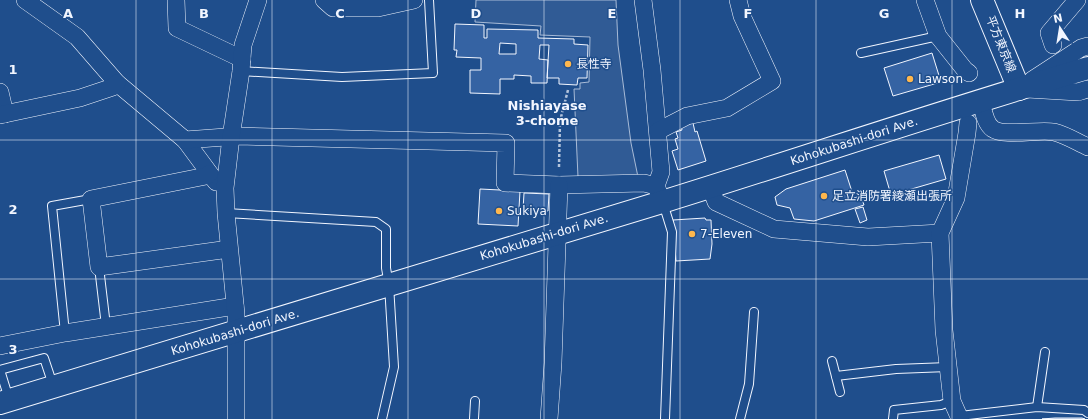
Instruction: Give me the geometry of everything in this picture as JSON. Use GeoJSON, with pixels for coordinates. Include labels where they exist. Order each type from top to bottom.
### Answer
{"type":"FeatureCollection","features":[{"type":"Feature","properties":{"kind":"main road","name":"平方東京線"},"geometry":{"type":"LineString","coordinates":[[982,0],[1019,89]]}},
{"type":"Feature","properties":{"kind":"main road","name":"Kohokubashi-dori Ave."},"geometry":{"type":"LineString","coordinates":[[4,401],[237,332],[557,233],[659,194],[710,186],[981,100],[1088,68]]}},
{"type":"Feature","properties":{"kind":"street"},"geometry":{"type":"LineString","coordinates":[[25,0],[77,37],[117,83],[185,140],[209,174],[221,188],[225,188]]}},
{"type":"Feature","properties":{"kind":"street"},"geometry":{"type":"LineString","coordinates":[[176,0],[177,28],[241,65]]}},
{"type":"Feature","properties":{"kind":"street"},"geometry":{"type":"LineString","coordinates":[[236,419],[237,332],[225,188],[243,45],[258,0]]}},
{"type":"Feature","properties":{"kind":"street"},"geometry":{"type":"LineString","coordinates":[[324,0],[333,8],[378,8],[414,0]]}},
{"type":"Feature","properties":{"kind":"street"},"geometry":{"type":"LineString","coordinates":[[643,0],[658,131],[661,172],[659,194]]}},
{"type":"Feature","properties":{"kind":"street"},"geometry":{"type":"LineString","coordinates":[[658,131],[687,116],[727,108],[772,81],[742,16],[738,0]]}},
{"type":"Feature","properties":{"kind":"street"},"geometry":{"type":"LineString","coordinates":[[925,0],[938,36],[969,74]]}},
{"type":"Feature","properties":{"kind":"street"},"geometry":{"type":"LineString","coordinates":[[1053,45],[1049,33],[1077,0]]}},
{"type":"Feature","properties":{"kind":"street"},"geometry":{"type":"LineString","coordinates":[[1019,89],[1081,48],[1088,46]]}},
{"type":"Feature","properties":{"kind":"street"},"geometry":{"type":"LineString","coordinates":[[0,92],[2,114],[80,98],[113,87],[117,83]]}},
{"type":"Feature","properties":{"kind":"street"},"geometry":{"type":"LineString","coordinates":[[1019,89],[1078,92],[1088,89]]}},
{"type":"Feature","properties":{"kind":"street"},"geometry":{"type":"LineString","coordinates":[[981,100],[986,118],[989,125],[993,129],[1004,132],[1053,132],[1088,147]]}},
{"type":"Feature","properties":{"kind":"street"},"geometry":{"type":"LineString","coordinates":[[960,418],[952,401],[944,330],[940,233],[956,198],[968,123]]}},
{"type":"Feature","properties":{"kind":"street"},"geometry":{"type":"LineString","coordinates":[[185,140],[239,136],[506,143],[505,183],[559,185],[644,183],[659,194]]}},
{"type":"Feature","properties":{"kind":"street"},"geometry":{"type":"LineString","coordinates":[[209,174],[206,176],[91,199],[99,267],[229,249]]}},
{"type":"Feature","properties":{"kind":"street"},"geometry":{"type":"LineString","coordinates":[[549,419],[553,363],[559,185]]}},
{"type":"Feature","properties":{"kind":"street"},"geometry":{"type":"LineString","coordinates":[[710,186],[716,202],[774,229],[868,237],[940,233]]}},
{"type":"Feature","properties":{"kind":"street"},"geometry":{"type":"LineString","coordinates":[[0,346],[106,326],[235,306]]}},
{"type":"Feature","properties":{"kind":"lane"},"geometry":{"type":"LineString","coordinates":[[241,65],[342,77],[433,73],[429,0]]}},
{"type":"Feature","properties":{"kind":"lane"},"geometry":{"type":"LineString","coordinates":[[861,53],[938,36]]}},
{"type":"Feature","properties":{"kind":"lane"},"geometry":{"type":"LineString","coordinates":[[659,194],[672,232],[664,419]]}},
{"type":"Feature","properties":{"kind":"lane"},"geometry":{"type":"LineString","coordinates":[[65,333],[52,206],[91,199]]}},
{"type":"Feature","properties":{"kind":"lane"},"geometry":{"type":"LineString","coordinates":[[226,213],[376,222],[386,229],[386,268],[389,285],[394,367],[382,419]]}},
{"type":"Feature","properties":{"kind":"lane"},"geometry":{"type":"LineString","coordinates":[[99,267],[106,326]]}},
{"type":"Feature","properties":{"kind":"lane"},"geometry":{"type":"LineString","coordinates":[[740,419],[750,384],[754,312]]}},
{"type":"Feature","properties":{"kind":"lane"},"geometry":{"type":"LineString","coordinates":[[1037,407],[1045,352]]}},
{"type":"Feature","properties":{"kind":"lane"},"geometry":{"type":"LineString","coordinates":[[4,401],[0,370],[44,358],[53,387]]}},
{"type":"Feature","properties":{"kind":"lane"},"geometry":{"type":"LineString","coordinates":[[832,361],[840,392]]}},
{"type":"Feature","properties":{"kind":"lane"},"geometry":{"type":"LineString","coordinates":[[836,376],[896,369],[948,367]]}},
{"type":"Feature","properties":{"kind":"lane"},"geometry":{"type":"LineString","coordinates":[[474,419],[475,401]]}},
{"type":"Feature","properties":{"kind":"lane"},"geometry":{"type":"LineString","coordinates":[[893,419],[894,410],[941,405],[952,401]]}},
{"type":"Feature","properties":{"kind":"lane"},"geometry":{"type":"LineString","coordinates":[[960,418],[1037,407],[1084,410],[1088,413]]}},
{"type":"Feature","properties":{"kind":"path"},"geometry":{"type":"LineString","coordinates":[[559,185],[560,121],[568,90]]}},
{"type":"Feature","properties":{"kind":"shaded area"},"geometry":{"type":"Polygon","coordinates":[[[476,0],[616,0],[618,45],[631,143],[638,177],[578,177],[574,89],[580,89],[580,83],[589,82],[590,37],[540,35],[541,26],[475,22],[476,0]]]}},
{"type":"Feature","properties":{"kind":"building"},"geometry":{"type":"Polygon","coordinates":[[[455,24],[484,25],[484,38],[487,38],[487,29],[538,30],[538,38],[574,39],[574,44],[588,45],[587,78],[578,78],[577,85],[559,84],[559,78],[547,78],[547,83],[531,83],[531,76],[514,75],[514,79],[500,79],[500,94],[470,93],[470,70],[481,70],[481,58],[456,57],[457,50],[454,50],[455,24]],[[500,43],[499,54],[516,54],[516,44],[500,43]],[[540,45],[539,59],[548,60],[548,65],[549,45],[540,45]]]}},
{"type":"Feature","properties":{"kind":"building"},"geometry":{"type":"Polygon","coordinates":[[[932,53],[941,82],[893,96],[884,68],[932,53]]]}},
{"type":"Feature","properties":{"kind":"building"},"geometry":{"type":"Polygon","coordinates":[[[693,123],[706,161],[678,170],[672,151],[678,149],[675,139],[678,138],[676,132],[682,130],[681,126],[693,123]]]}},
{"type":"Feature","properties":{"kind":"building"},"geometry":{"type":"Polygon","coordinates":[[[939,155],[946,179],[891,195],[884,171],[939,155]]]}},
{"type":"Feature","properties":{"kind":"building"},"geometry":{"type":"Polygon","coordinates":[[[845,170],[854,198],[861,196],[864,205],[814,221],[794,219],[790,208],[777,205],[775,197],[786,189],[845,170]]]}},
{"type":"Feature","properties":{"kind":"building"},"geometry":{"type":"Polygon","coordinates":[[[480,189],[520,191],[518,226],[478,224],[480,189]]]}},
{"type":"Feature","properties":{"kind":"building"},"geometry":{"type":"Polygon","coordinates":[[[524,193],[549,194],[548,211],[523,210],[524,193]]]}},
{"type":"Feature","properties":{"kind":"building"},"geometry":{"type":"Polygon","coordinates":[[[863,207],[867,220],[860,223],[855,209],[863,207]]]}},
{"type":"Feature","properties":{"kind":"building"},"geometry":{"type":"Polygon","coordinates":[[[705,218],[706,220],[711,220],[712,244],[710,259],[676,261],[673,220],[705,218]]]}},
{"type":"Feature","properties":{"kind":"building"},"geometry":{"type":"Polygon","coordinates":[[[1082,418],[1085,419],[1042,419],[1082,418]]]}},
{"type":"Feature","properties":{"kind":"place","name":"長性寺"},"geometry":{"type":"Point","coordinates":[568,64]}},
{"type":"Feature","properties":{"kind":"place","name":"Lawson"},"geometry":{"type":"Point","coordinates":[910,79]}},
{"type":"Feature","properties":{"kind":"place","name":"足立消防署綾瀬出張所"},"geometry":{"type":"Point","coordinates":[824,196]}},
{"type":"Feature","properties":{"kind":"place","name":"Sukiya"},"geometry":{"type":"Point","coordinates":[499,211]}},
{"type":"Feature","properties":{"kind":"place","name":"7-Eleven"},"geometry":{"type":"Point","coordinates":[692,234]}},
{"type":"Feature","properties":{"kind":"district","name":"Nishiayase 3-chome"},"geometry":{"type":"Point","coordinates":[547,112]}}]}
